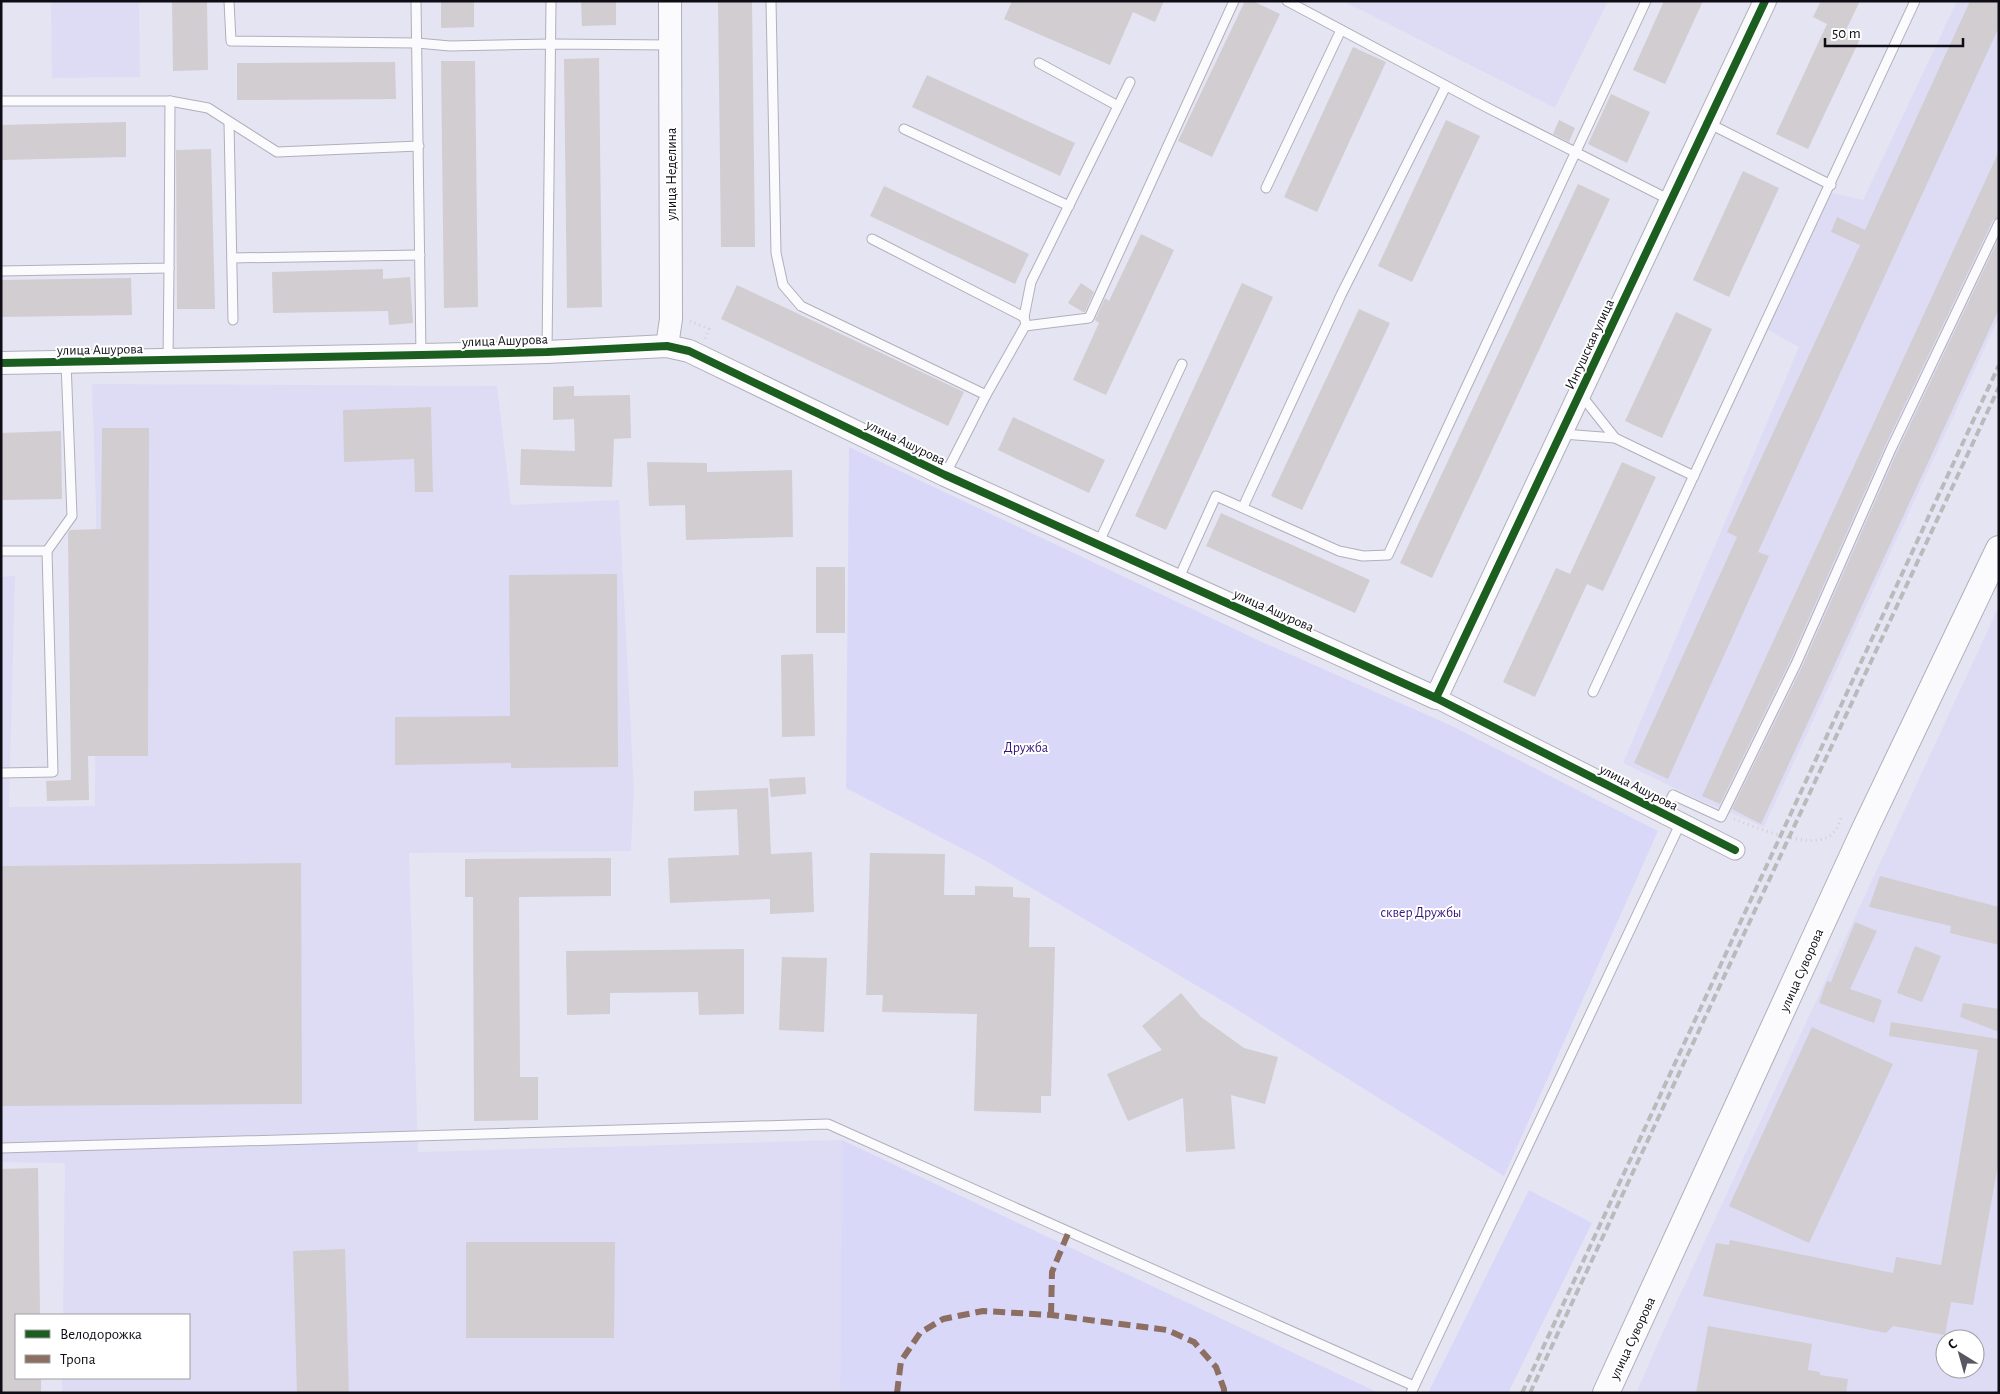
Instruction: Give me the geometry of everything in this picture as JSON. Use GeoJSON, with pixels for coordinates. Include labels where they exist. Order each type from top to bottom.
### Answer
{"type":"FeatureCollection","features":[{"type":"Feature","properties":{"kind":"main road","name":"улица Суворова"},"geometry":{"type":"LineString","coordinates":[[1606,1393],[1699,1195],[1865,829],[1999,549]]}},
{"type":"Feature","properties":{"kind":"street","name":"улица Неделина"},"geometry":{"type":"LineString","coordinates":[[667,346],[671,319],[670,1]]}},
{"type":"Feature","properties":{"kind":"street","name":"Ингушская улица"},"geometry":{"type":"LineString","coordinates":[[1436,698],[1765,1]]}},
{"type":"Feature","properties":{"kind":"street","name":"улица Ашурова"},"geometry":{"type":"LineString","coordinates":[[1,363],[547,352],[667,346],[689,351],[945,475],[1436,698],[1735,850]]}},
{"type":"Feature","properties":{"kind":"lane"},"geometry":{"type":"LineString","coordinates":[[230,1],[231,41],[417,43],[450,46],[552,44],[671,45]]}},
{"type":"Feature","properties":{"kind":"lane"},"geometry":{"type":"LineString","coordinates":[[416,1],[421,355]]}},
{"type":"Feature","properties":{"kind":"lane"},"geometry":{"type":"LineString","coordinates":[[547,352],[551,1]]}},
{"type":"Feature","properties":{"kind":"lane"},"geometry":{"type":"LineString","coordinates":[[772,1],[776,254],[783,285],[802,306],[986,395]]}},
{"type":"Feature","properties":{"kind":"lane"},"geometry":{"type":"LineString","coordinates":[[872,239],[1025,321],[1089,318],[1234,1]]}},
{"type":"Feature","properties":{"kind":"lane"},"geometry":{"type":"LineString","coordinates":[[1287,1],[1446,86],[1671,201]]}},
{"type":"Feature","properties":{"kind":"lane"},"geometry":{"type":"LineString","coordinates":[[1178,580],[1216,496],[1340,551],[1363,556],[1388,555],[1646,1]]}},
{"type":"Feature","properties":{"kind":"lane"},"geometry":{"type":"LineString","coordinates":[[1593,692],[1755,342],[1831,185],[1915,1]]}},
{"type":"Feature","properties":{"kind":"lane"},"geometry":{"type":"LineString","coordinates":[[1266,188],[1340,30]]}},
{"type":"Feature","properties":{"kind":"lane"},"geometry":{"type":"LineString","coordinates":[[1039,63],[1118,106]]}},
{"type":"Feature","properties":{"kind":"lane"},"geometry":{"type":"LineString","coordinates":[[945,475],[1025,321],[1031,282],[1130,82]]}},
{"type":"Feature","properties":{"kind":"lane"},"geometry":{"type":"LineString","coordinates":[[1243,507],[1341,295],[1446,86]]}},
{"type":"Feature","properties":{"kind":"lane"},"geometry":{"type":"LineString","coordinates":[[1,101],[170,101],[208,108],[277,152],[419,146]]}},
{"type":"Feature","properties":{"kind":"lane"},"geometry":{"type":"LineString","coordinates":[[168,360],[170,101]]}},
{"type":"Feature","properties":{"kind":"lane"},"geometry":{"type":"LineString","coordinates":[[229,122],[233,320]]}},
{"type":"Feature","properties":{"kind":"lane"},"geometry":{"type":"LineString","coordinates":[[1708,123],[1831,185]]}},
{"type":"Feature","properties":{"kind":"lane"},"geometry":{"type":"LineString","coordinates":[[904,129],[1069,206]]}},
{"type":"Feature","properties":{"kind":"lane"},"geometry":{"type":"LineString","coordinates":[[1,1148],[828,1124],[1413,1389],[1673,817],[1673,795],[1721,818],[1796,664],[1891,449],[1999,223]]}},
{"type":"Feature","properties":{"kind":"lane"},"geometry":{"type":"LineString","coordinates":[[232,258],[420,255]]}},
{"type":"Feature","properties":{"kind":"lane"},"geometry":{"type":"LineString","coordinates":[[1,272],[169,268]]}},
{"type":"Feature","properties":{"kind":"lane"},"geometry":{"type":"LineString","coordinates":[[1,773],[53,772],[47,551],[72,516],[66,362]]}},
{"type":"Feature","properties":{"kind":"lane"},"geometry":{"type":"LineString","coordinates":[[1098,544],[1182,364]]}},
{"type":"Feature","properties":{"kind":"lane"},"geometry":{"type":"LineString","coordinates":[[1580,393],[1615,438]]}},
{"type":"Feature","properties":{"kind":"lane"},"geometry":{"type":"LineString","coordinates":[[1561,433],[1615,438],[1694,476]]}},
{"type":"Feature","properties":{"kind":"lane"},"geometry":{"type":"LineString","coordinates":[[1,551],[47,551]]}},
{"type":"Feature","properties":{"kind":"path"},"geometry":{"type":"LineString","coordinates":[[689,320],[709,330],[704,343]]}},
{"type":"Feature","properties":{"kind":"path"},"geometry":{"type":"LineString","coordinates":[[1722,815],[1790,838],[1816,842],[1834,834],[1841,818]]}},
{"type":"Feature","properties":{"kind":"shaded area"},"geometry":{"type":"Polygon","coordinates":[[[51,1],[139,1],[140,77],[52,78],[51,1]]]}},
{"type":"Feature","properties":{"kind":"shaded area"},"geometry":{"type":"Polygon","coordinates":[[[1343,1],[1608,1],[1555,108],[1343,1]]]}},
{"type":"Feature","properties":{"kind":"shaded area"},"geometry":{"type":"Polygon","coordinates":[[[1957,1],[1999,1],[1999,317],[1764,827],[1695,798],[1623,763],[1799,347],[1759,325],[1827,192],[1863,200],[1957,1]]]}},
{"type":"Feature","properties":{"kind":"shaded area"},"geometry":{"type":"Polygon","coordinates":[[[92,384],[497,386],[511,505],[619,500],[634,791],[631,851],[409,853],[418,1152],[842,1140],[840,1393],[62,1393],[62,1379],[190,1379],[190,1314],[63,1314],[65,1163],[1,1162],[1,577],[15,576],[9,807],[95,806],[96,507],[92,384]]]}},
{"type":"Feature","properties":{"kind":"shaded area"},"geometry":{"type":"Polygon","coordinates":[[[1999,606],[1999,1393],[1636,1393],[1666,1325],[1999,606]]]}},
{"type":"Feature","properties":{"kind":"green space","name":"сквер Дружбы"},"geometry":{"type":"Polygon","coordinates":[[[849,447],[1262,642],[1450,725],[1658,831],[1504,1176],[1236,1009],[986,861],[846,788],[849,447]]]}},
{"type":"Feature","properties":{"kind":"green space"},"geometry":{"type":"Polygon","coordinates":[[[842,1140],[1379,1393],[840,1393],[842,1140]]]}},
{"type":"Feature","properties":{"kind":"green space"},"geometry":{"type":"Polygon","coordinates":[[[1529,1190],[1592,1223],[1508,1393],[1428,1393],[1529,1190]]]}},
{"type":"Feature","properties":{"kind":"building"},"geometry":{"type":"Polygon","coordinates":[[[172,1],[207,1],[208,70],[173,71],[172,1]]]}},
{"type":"Feature","properties":{"kind":"building"},"geometry":{"type":"Polygon","coordinates":[[[441,1],[474,1],[474,27],[441,28],[441,1]]]}},
{"type":"Feature","properties":{"kind":"building"},"geometry":{"type":"Polygon","coordinates":[[[581,1],[616,1],[616,25],[582,26],[581,1]]]}},
{"type":"Feature","properties":{"kind":"building"},"geometry":{"type":"Polygon","coordinates":[[[718,1],[752,1],[755,247],[721,247],[718,1]]]}},
{"type":"Feature","properties":{"kind":"building"},"geometry":{"type":"Polygon","coordinates":[[[1012,1],[1164,1],[1155,22],[1133,12],[1110,65],[1004,19],[1012,1]]]}},
{"type":"Feature","properties":{"kind":"building"},"geometry":{"type":"Polygon","coordinates":[[[1245,1],[1253,1],[1280,14],[1212,157],[1178,141],[1245,1]]]}},
{"type":"Feature","properties":{"kind":"building"},"geometry":{"type":"Polygon","coordinates":[[[1664,1],[1703,1],[1665,84],[1633,70],[1664,1]]]}},
{"type":"Feature","properties":{"kind":"building"},"geometry":{"type":"Polygon","coordinates":[[[1821,1],[1860,1],[1845,32],[1860,39],[1808,149],[1776,134],[1827,24],[1813,17],[1821,1]]]}},
{"type":"Feature","properties":{"kind":"building"},"geometry":{"type":"Polygon","coordinates":[[[1970,1],[1999,1],[1999,27],[1758,552],[1769,556],[1668,779],[1634,763],[1737,537],[1727,532],[1860,245],[1831,232],[1837,217],[1865,230],[1970,1]]]}},
{"type":"Feature","properties":{"kind":"building"},"geometry":{"type":"Polygon","coordinates":[[[1353,47],[1386,62],[1317,212],[1284,197],[1353,47]]]}},
{"type":"Feature","properties":{"kind":"building"},"geometry":{"type":"Polygon","coordinates":[[[599,58],[602,307],[567,308],[564,59],[599,58]]]}},
{"type":"Feature","properties":{"kind":"building"},"geometry":{"type":"Polygon","coordinates":[[[441,61],[475,61],[478,307],[444,308],[441,61]]]}},
{"type":"Feature","properties":{"kind":"building"},"geometry":{"type":"Polygon","coordinates":[[[395,62],[396,99],[237,100],[237,63],[395,62]]]}},
{"type":"Feature","properties":{"kind":"building"},"geometry":{"type":"Polygon","coordinates":[[[927,75],[1075,143],[1060,176],[912,107],[927,75]]]}},
{"type":"Feature","properties":{"kind":"building"},"geometry":{"type":"Polygon","coordinates":[[[1611,94],[1650,112],[1627,163],[1588,144],[1611,94]]]}},
{"type":"Feature","properties":{"kind":"building"},"geometry":{"type":"Polygon","coordinates":[[[1446,120],[1480,136],[1412,282],[1378,266],[1446,120]]]}},
{"type":"Feature","properties":{"kind":"building"},"geometry":{"type":"Polygon","coordinates":[[[1559,120],[1575,128],[1569,142],[1553,134],[1559,120]]]}},
{"type":"Feature","properties":{"kind":"building"},"geometry":{"type":"Polygon","coordinates":[[[126,122],[126,157],[1,160],[1,125],[126,122]]]}},
{"type":"Feature","properties":{"kind":"building"},"geometry":{"type":"Polygon","coordinates":[[[211,149],[215,309],[177,309],[176,150],[211,149]]]}},
{"type":"Feature","properties":{"kind":"building"},"geometry":{"type":"Polygon","coordinates":[[[1999,151],[1999,217],[1993,220],[1885,446],[1790,661],[1720,804],[1702,796],[1999,151]]]}},
{"type":"Feature","properties":{"kind":"building"},"geometry":{"type":"Polygon","coordinates":[[[1743,171],[1779,188],[1729,297],[1693,280],[1743,171]]]}},
{"type":"Feature","properties":{"kind":"building"},"geometry":{"type":"Polygon","coordinates":[[[1578,184],[1610,199],[1432,578],[1400,563],[1578,184]]]}},
{"type":"Feature","properties":{"kind":"building"},"geometry":{"type":"Polygon","coordinates":[[[884,186],[1029,254],[1015,284],[870,216],[884,186]]]}},
{"type":"Feature","properties":{"kind":"building"},"geometry":{"type":"Polygon","coordinates":[[[1141,234],[1174,250],[1106,395],[1073,380],[1099,323],[1095,320],[1105,298],[1109,301],[1141,234]]]}},
{"type":"Feature","properties":{"kind":"building"},"geometry":{"type":"Polygon","coordinates":[[[1999,238],[1999,309],[1761,824],[1732,809],[1802,667],[1897,452],[1999,238]]]}},
{"type":"Feature","properties":{"kind":"building"},"geometry":{"type":"Polygon","coordinates":[[[383,269],[383,279],[410,277],[413,323],[389,325],[388,311],[273,313],[272,272],[383,269]]]}},
{"type":"Feature","properties":{"kind":"building"},"geometry":{"type":"Polygon","coordinates":[[[131,278],[132,315],[1,317],[1,280],[131,278]]]}},
{"type":"Feature","properties":{"kind":"building"},"geometry":{"type":"Polygon","coordinates":[[[1081,283],[1094,292],[1085,312],[1068,303],[1081,283]]]}},
{"type":"Feature","properties":{"kind":"building"},"geometry":{"type":"Polygon","coordinates":[[[1242,283],[1273,297],[1166,530],[1135,516],[1242,283]]]}},
{"type":"Feature","properties":{"kind":"building"},"geometry":{"type":"Polygon","coordinates":[[[737,285],[964,392],[948,426],[721,319],[737,285]]]}},
{"type":"Feature","properties":{"kind":"building"},"geometry":{"type":"Polygon","coordinates":[[[1359,309],[1390,323],[1302,510],[1271,496],[1359,309]]]}},
{"type":"Feature","properties":{"kind":"building"},"geometry":{"type":"Polygon","coordinates":[[[1676,312],[1712,329],[1662,438],[1625,421],[1676,312]]]}},
{"type":"Feature","properties":{"kind":"building"},"geometry":{"type":"Polygon","coordinates":[[[574,386],[574,396],[630,395],[631,438],[614,439],[612,487],[520,485],[521,449],[575,451],[574,419],[553,420],[553,387],[574,386]]]}},
{"type":"Feature","properties":{"kind":"building"},"geometry":{"type":"Polygon","coordinates":[[[431,407],[433,492],[415,492],[414,459],[344,462],[343,410],[431,407]]]}},
{"type":"Feature","properties":{"kind":"building"},"geometry":{"type":"Polygon","coordinates":[[[1013,417],[1105,460],[1089,493],[998,450],[1013,417]]]}},
{"type":"Feature","properties":{"kind":"building"},"geometry":{"type":"Polygon","coordinates":[[[102,428],[149,428],[148,756],[88,756],[89,800],[47,801],[46,781],[71,780],[68,533],[70,530],[101,529],[102,428]]]}},
{"type":"Feature","properties":{"kind":"building"},"geometry":{"type":"Polygon","coordinates":[[[61,431],[62,499],[1,500],[1,433],[61,431]]]}},
{"type":"Feature","properties":{"kind":"building"},"geometry":{"type":"Polygon","coordinates":[[[647,462],[707,463],[707,472],[792,470],[793,537],[686,540],[685,505],[649,506],[647,462]]]}},
{"type":"Feature","properties":{"kind":"building"},"geometry":{"type":"Polygon","coordinates":[[[1622,462],[1656,477],[1603,591],[1587,584],[1535,697],[1503,682],[1556,568],[1570,574],[1622,462]]]}},
{"type":"Feature","properties":{"kind":"building"},"geometry":{"type":"Polygon","coordinates":[[[1221,513],[1370,580],[1355,613],[1206,546],[1221,513]]]}},
{"type":"Feature","properties":{"kind":"building"},"geometry":{"type":"Polygon","coordinates":[[[816,567],[845,567],[845,633],[816,633],[816,567]]]}},
{"type":"Feature","properties":{"kind":"building"},"geometry":{"type":"Polygon","coordinates":[[[617,574],[618,767],[511,768],[511,763],[395,765],[395,717],[510,716],[509,575],[617,574]]]}},
{"type":"Feature","properties":{"kind":"building"},"geometry":{"type":"Polygon","coordinates":[[[813,654],[815,736],[782,737],[781,655],[813,654]]]}},
{"type":"Feature","properties":{"kind":"building"},"geometry":{"type":"Polygon","coordinates":[[[805,777],[806,794],[771,797],[769,779],[805,777]]]}},
{"type":"Feature","properties":{"kind":"building"},"geometry":{"type":"Polygon","coordinates":[[[768,788],[771,854],[812,852],[814,912],[770,914],[770,899],[670,903],[668,858],[739,855],[737,809],[694,811],[694,791],[768,788]]]}},
{"type":"Feature","properties":{"kind":"building"},"geometry":{"type":"Polygon","coordinates":[[[870,853],[945,854],[944,895],[975,895],[975,886],[1013,887],[1013,897],[1030,898],[1029,947],[1055,947],[1051,1096],[1041,1096],[1041,1113],[974,1111],[977,1014],[882,1012],[883,995],[866,995],[870,853]]]}},
{"type":"Feature","properties":{"kind":"building"},"geometry":{"type":"Polygon","coordinates":[[[611,858],[611,896],[519,897],[520,1077],[538,1077],[538,1120],[474,1121],[473,897],[465,897],[465,859],[611,858]]]}},
{"type":"Feature","properties":{"kind":"building"},"geometry":{"type":"Polygon","coordinates":[[[301,863],[302,1104],[1,1106],[1,866],[301,863]]]}},
{"type":"Feature","properties":{"kind":"building"},"geometry":{"type":"Polygon","coordinates":[[[1880,876],[1999,907],[1999,945],[1950,933],[1951,926],[1869,907],[1880,876]]]}},
{"type":"Feature","properties":{"kind":"building"},"geometry":{"type":"Polygon","coordinates":[[[1855,922],[1877,931],[1850,989],[1882,1000],[1874,1023],[1819,1003],[1827,981],[1831,982],[1855,922]]]}},
{"type":"Feature","properties":{"kind":"building"},"geometry":{"type":"Polygon","coordinates":[[[1915,946],[1941,956],[1922,1002],[1897,993],[1915,946]]]}},
{"type":"Feature","properties":{"kind":"building"},"geometry":{"type":"Polygon","coordinates":[[[744,949],[744,1014],[699,1015],[698,992],[610,993],[610,1014],[567,1015],[566,951],[744,949]]]}},
{"type":"Feature","properties":{"kind":"building"},"geometry":{"type":"Polygon","coordinates":[[[782,957],[827,958],[824,1032],[779,1030],[782,957]]]}},
{"type":"Feature","properties":{"kind":"building"},"geometry":{"type":"Polygon","coordinates":[[[1181,993],[1201,1017],[1244,1048],[1278,1057],[1265,1104],[1231,1095],[1235,1149],[1186,1152],[1183,1098],[1128,1121],[1107,1074],[1162,1050],[1142,1026],[1181,993]]]}},
{"type":"Feature","properties":{"kind":"building"},"geometry":{"type":"Polygon","coordinates":[[[1963,1003],[1999,1009],[1999,1032],[1960,1017],[1963,1003]]]}},
{"type":"Feature","properties":{"kind":"building"},"geometry":{"type":"Polygon","coordinates":[[[1891,1022],[1999,1039],[1999,1159],[1973,1305],[1951,1302],[1946,1329],[1935,1329],[1935,1333],[1893,1326],[1886,1333],[1703,1296],[1716,1243],[1729,1245],[1730,1240],[1893,1273],[1896,1257],[1941,1265],[1978,1050],[1889,1036],[1891,1022]]]}},
{"type":"Feature","properties":{"kind":"building"},"geometry":{"type":"Polygon","coordinates":[[[1812,1027],[1893,1064],[1809,1243],[1729,1206],[1812,1027]]]}},
{"type":"Feature","properties":{"kind":"building"},"geometry":{"type":"Polygon","coordinates":[[[38,1168],[40,1314],[15,1314],[15,1379],[41,1379],[41,1393],[1,1393],[1,1169],[38,1168]]]}},
{"type":"Feature","properties":{"kind":"building"},"geometry":{"type":"Polygon","coordinates":[[[466,1242],[615,1242],[614,1338],[466,1338],[466,1242]]]}},
{"type":"Feature","properties":{"kind":"building"},"geometry":{"type":"Polygon","coordinates":[[[345,1249],[349,1393],[297,1393],[293,1251],[345,1249]]]}},
{"type":"Feature","properties":{"kind":"building"},"geometry":{"type":"Polygon","coordinates":[[[1708,1326],[1812,1344],[1808,1370],[1820,1372],[1820,1375],[1848,1379],[1846,1393],[1696,1393],[1708,1326]]]}},
{"type":"Feature","properties":{"kind":"railway"},"geometry":{"type":"LineString","coordinates":[[1522,1393],[1999,365]]}},
{"type":"Feature","properties":{"kind":"railway"},"geometry":{"type":"LineString","coordinates":[[1530,1393],[1999,387]]}},
{"type":"Feature","properties":{"kind":"marked path"},"geometry":{"type":"LineString","coordinates":[[1051,1315],[1052,1272],[1069,1231]]}},
{"type":"Feature","properties":{"kind":"marked path"},"geometry":{"type":"LineString","coordinates":[[897,1393],[901,1361],[920,1333],[943,1319],[983,1311],[1051,1315],[1167,1330],[1194,1342],[1216,1367],[1224,1393]]}},
{"type":"Feature","properties":{"kind":"cycle path"},"geometry":{"type":"LineString","coordinates":[[1436,698],[1765,1]]}},
{"type":"Feature","properties":{"kind":"cycle path"},"geometry":{"type":"LineString","coordinates":[[1,363],[547,352],[667,346],[689,351],[945,475],[1436,698],[1735,850]]}},
{"type":"Feature","properties":{"kind":"park label","name":"Дружба"},"geometry":{"type":"Point","coordinates":[1026,747]}}]}
